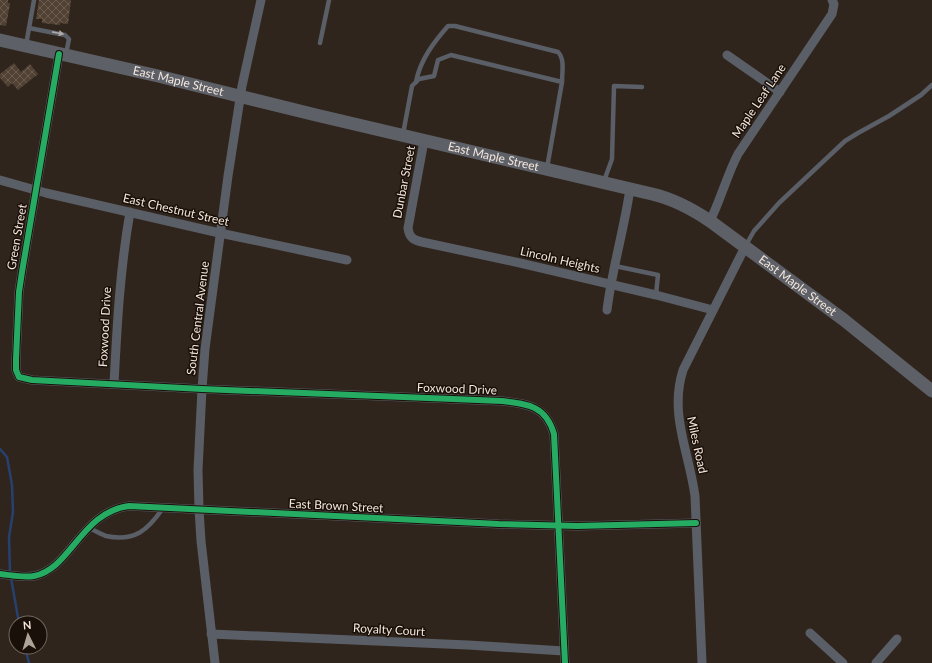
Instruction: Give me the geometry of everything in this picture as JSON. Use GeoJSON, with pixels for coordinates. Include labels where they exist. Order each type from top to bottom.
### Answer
{"type":"FeatureCollection","features":[{"type":"Feature","properties":{"kind":"main road","name":"East Maple Street"},"geometry":{"type":"LineString","coordinates":[[0,40],[547,169],[675,201],[710,221],[844,320],[932,391]]}},
{"type":"Feature","properties":{"kind":"street","name":"South Central Avenue"},"geometry":{"type":"LineString","coordinates":[[215,663],[201,541],[199,509],[198,470],[202,389],[220,232],[240,97],[261,0]]}},
{"type":"Feature","properties":{"kind":"street","name":"Maple Leaf Lane"},"geometry":{"type":"LineString","coordinates":[[710,221],[735,160],[832,14],[834,4],[832,0]]}},
{"type":"Feature","properties":{"kind":"street","name":"Green Street"},"geometry":{"type":"LineString","coordinates":[[63,55],[36,190],[19,292],[16,359],[18,374],[22,378],[32,380],[114,384]]}},
{"type":"Feature","properties":{"kind":"street"},"geometry":{"type":"LineString","coordinates":[[727,55],[780,92]]}},
{"type":"Feature","properties":{"kind":"street","name":"Dunbar Street"},"geometry":{"type":"LineString","coordinates":[[408,228],[424,141]]}},
{"type":"Feature","properties":{"kind":"street","name":"East Chestnut Street"},"geometry":{"type":"LineString","coordinates":[[0,180],[130,212],[347,260]]}},
{"type":"Feature","properties":{"kind":"street"},"geometry":{"type":"LineString","coordinates":[[607,310],[610,284],[630,189]]}},
{"type":"Feature","properties":{"kind":"street","name":"Foxwood Drive"},"geometry":{"type":"LineString","coordinates":[[130,212],[124,245],[119,291],[114,384],[502,402],[528,405],[536,408],[548,418],[552,425],[554,434],[557,474],[565,663]]}},
{"type":"Feature","properties":{"kind":"street","name":"Lincoln Heights"},"geometry":{"type":"LineString","coordinates":[[408,228],[409,236],[422,242],[610,284],[712,310]]}},
{"type":"Feature","properties":{"kind":"street","name":"Miles Road"},"geometry":{"type":"LineString","coordinates":[[702,663],[694,484],[682,439],[677,396],[683,370],[745,247]]}},
{"type":"Feature","properties":{"kind":"street","name":"East Brown Street"},"geometry":{"type":"LineString","coordinates":[[1,574],[34,576],[49,570],[104,514],[120,507],[164,507],[429,521],[558,525],[696,523]]}},
{"type":"Feature","properties":{"kind":"street"},"geometry":{"type":"LineString","coordinates":[[810,633],[843,663]]}},
{"type":"Feature","properties":{"kind":"street","name":"Royalty Court"},"geometry":{"type":"LineString","coordinates":[[212,634],[468,645],[564,652]]}},
{"type":"Feature","properties":{"kind":"street"},"geometry":{"type":"LineString","coordinates":[[876,663],[897,639]]}},
{"type":"Feature","properties":{"kind":"lane"},"geometry":{"type":"LineString","coordinates":[[26,46],[34,0]]}},
{"type":"Feature","properties":{"kind":"lane"},"geometry":{"type":"LineString","coordinates":[[320,43],[330,0]]}},
{"type":"Feature","properties":{"kind":"lane"},"geometry":{"type":"LineString","coordinates":[[416,82],[418,70],[434,42],[448,26],[455,26],[558,52],[561,55],[563,63],[562,82],[547,169]]}},
{"type":"Feature","properties":{"kind":"lane"},"geometry":{"type":"LineString","coordinates":[[29,28],[65,34],[69,39],[63,55]]}},
{"type":"Feature","properties":{"kind":"lane"},"geometry":{"type":"LineString","coordinates":[[403,136],[412,86],[419,79],[434,76],[438,60],[451,55],[562,82]]}},
{"type":"Feature","properties":{"kind":"lane"},"geometry":{"type":"LineString","coordinates":[[745,247],[754,231],[779,203],[845,141],[858,132],[889,116],[921,95],[932,85]]}},
{"type":"Feature","properties":{"kind":"lane"},"geometry":{"type":"LineString","coordinates":[[604,183],[612,160],[614,86],[642,87]]}},
{"type":"Feature","properties":{"kind":"lane"},"geometry":{"type":"LineString","coordinates":[[615,266],[658,275],[656,295]]}},
{"type":"Feature","properties":{"kind":"lane"},"geometry":{"type":"LineString","coordinates":[[89,528],[105,536],[132,536],[142,532],[154,522],[164,507]]}},
{"type":"Feature","properties":{"kind":"building"},"geometry":{"type":"Polygon","coordinates":[[[0,0],[8,0],[8,3],[10,3],[6,26],[0,25],[0,0]]]}},
{"type":"Feature","properties":{"kind":"building"},"geometry":{"type":"Polygon","coordinates":[[[39,0],[71,0],[68,24],[60,23],[60,25],[42,23],[42,19],[36,19],[39,0]]]}},
{"type":"Feature","properties":{"kind":"building"},"geometry":{"type":"Polygon","coordinates":[[[14,63],[21,72],[30,64],[38,74],[18,90],[12,83],[8,87],[0,78],[0,74],[14,63]]]}},
{"type":"Feature","properties":{"kind":"waterway"},"geometry":{"type":"LineString","coordinates":[[0,449],[7,457],[12,485],[13,512],[9,537],[10,573]]}},
{"type":"Feature","properties":{"kind":"waterway"},"geometry":{"type":"LineString","coordinates":[[11,578],[18,615]]}},
{"type":"Feature","properties":{"kind":"waterway"},"geometry":{"type":"LineString","coordinates":[[27,655],[29,663]]}},
{"type":"Feature","properties":{"kind":"cycle path"},"geometry":{"type":"LineString","coordinates":[[59,54],[19,292],[16,359],[16,370],[19,377],[32,380],[202,389],[502,401],[520,403],[535,408],[546,417],[554,434],[565,663]]}},
{"type":"Feature","properties":{"kind":"cycle path"},"geometry":{"type":"LineString","coordinates":[[0,574],[30,577],[47,571],[58,563],[99,518],[113,510],[129,506],[499,524],[577,526],[696,523]]}}]}
